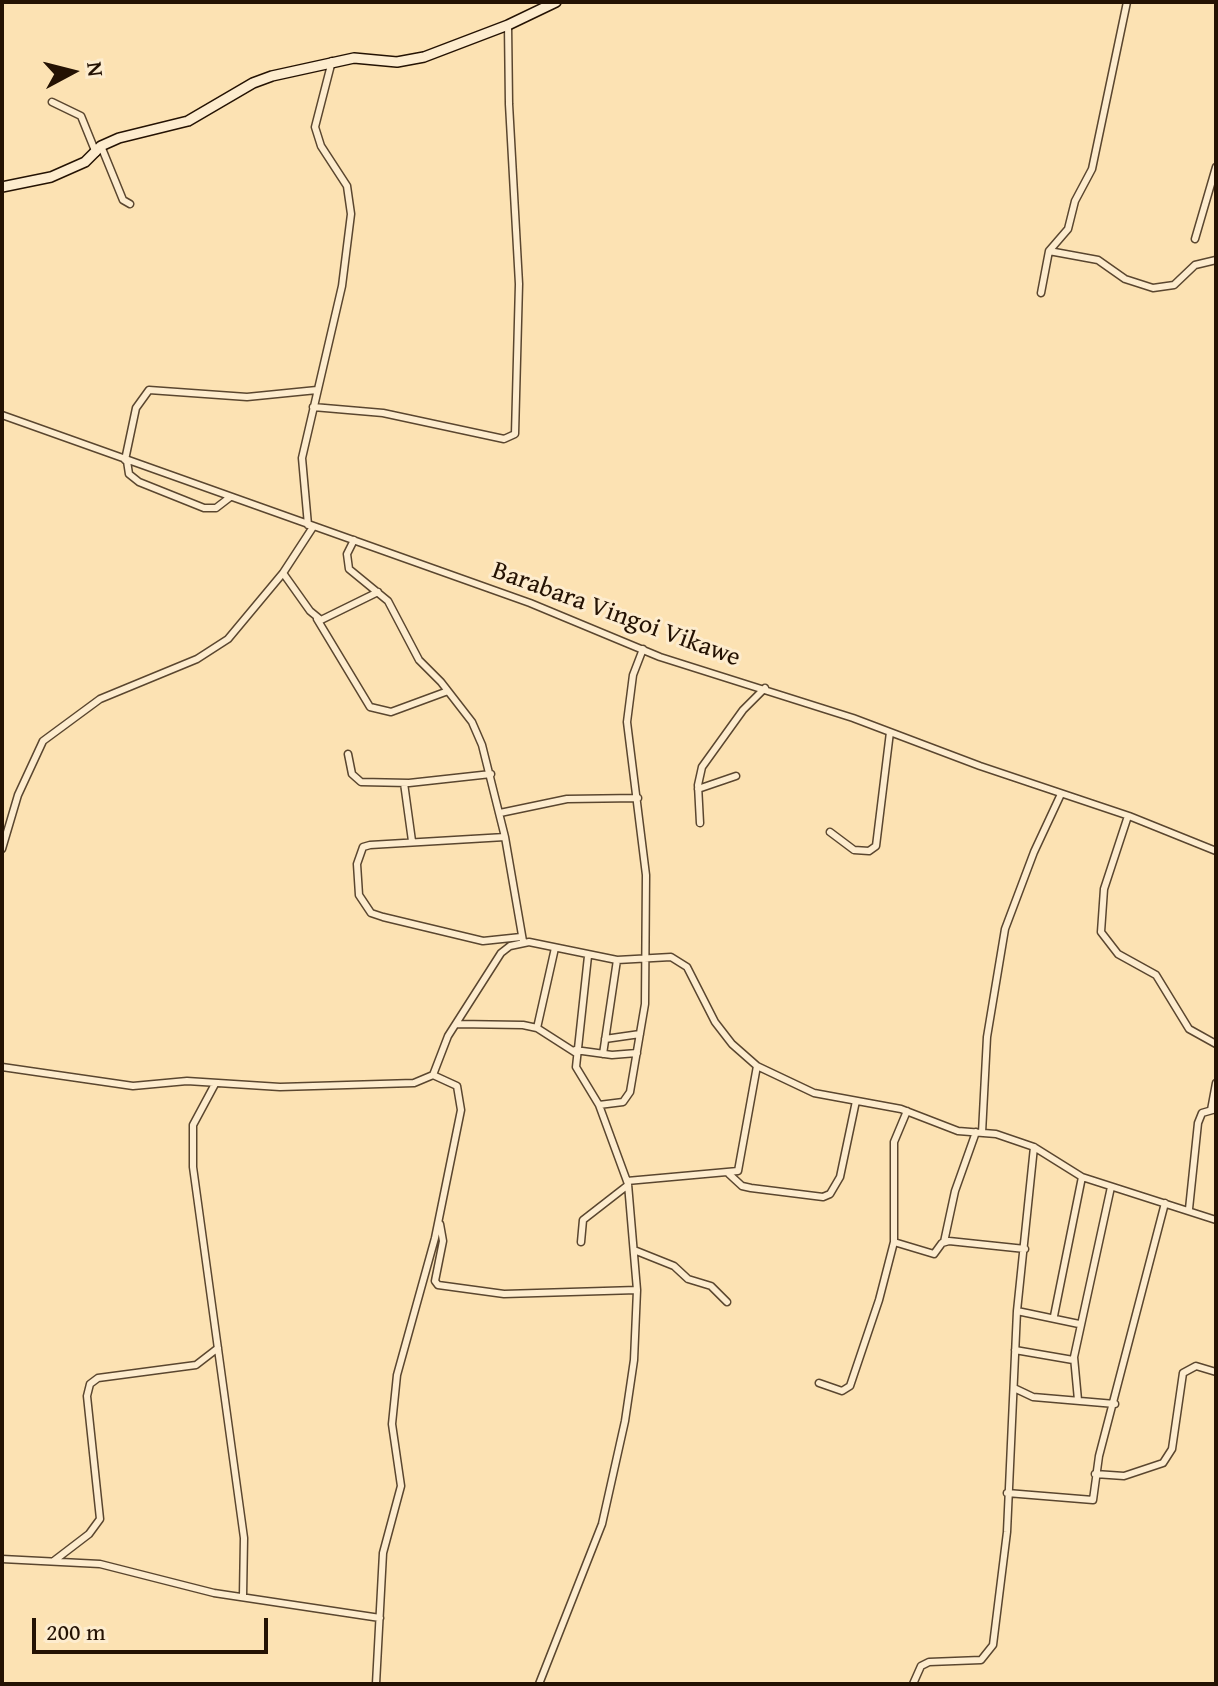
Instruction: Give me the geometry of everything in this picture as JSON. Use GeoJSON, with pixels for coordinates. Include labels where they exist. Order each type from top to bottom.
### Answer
{"type":"FeatureCollection","features":[{"type":"Feature","properties":{"kind":"street"},"geometry":{"type":"LineString","coordinates":[[2,187],[51,177],[85,162],[98,150],[141,132],[188,121],[253,83],[332,61],[354,58],[397,62],[424,57],[508,25],[556,2]]}},
{"type":"Feature","properties":{"kind":"street"},"geometry":{"type":"LineString","coordinates":[[1041,293],[1049,251],[1068,229],[1075,201],[1092,169],[1127,2]]}},
{"type":"Feature","properties":{"kind":"street"},"geometry":{"type":"LineString","coordinates":[[313,407],[383,413],[504,439],[515,434],[519,284],[508,25]]}},
{"type":"Feature","properties":{"kind":"street"},"geometry":{"type":"LineString","coordinates":[[2,849],[33,758],[48,736],[100,699],[213,651],[246,620],[283,573],[310,526],[302,466],[342,286],[351,214],[347,186],[321,146],[315,127],[332,61]]}},
{"type":"Feature","properties":{"kind":"street"},"geometry":{"type":"LineString","coordinates":[[52,102],[81,116],[124,202],[130,204]]}},
{"type":"Feature","properties":{"kind":"street"},"geometry":{"type":"LineString","coordinates":[[1195,239],[1216,167]]}},
{"type":"Feature","properties":{"kind":"street"},"geometry":{"type":"LineString","coordinates":[[1049,251],[1098,260],[1125,279],[1153,288],[1174,285],[1195,265],[1216,260]]}},
{"type":"Feature","properties":{"kind":"street"},"geometry":{"type":"LineString","coordinates":[[229,498],[216,508],[204,508],[139,482],[129,474],[126,460],[136,408],[149,390],[270,397],[317,390]]}},
{"type":"Feature","properties":{"kind":"street","name":"Barabara Vingoi Vikawe"},"geometry":{"type":"LineString","coordinates":[[2,415],[354,540],[643,649],[890,732],[1128,816],[1216,851]]}},
{"type":"Feature","properties":{"kind":"street"},"geometry":{"type":"LineString","coordinates":[[354,540],[347,554],[349,569],[392,607],[419,660],[448,691],[476,732],[491,774],[500,813],[522,939]]}},
{"type":"Feature","properties":{"kind":"street"},"geometry":{"type":"LineString","coordinates":[[283,573],[317,619],[366,702],[377,711],[391,712],[448,691]]}},
{"type":"Feature","properties":{"kind":"street"},"geometry":{"type":"LineString","coordinates":[[317,619],[327,620],[378,592]]}},
{"type":"Feature","properties":{"kind":"street"},"geometry":{"type":"LineString","coordinates":[[599,1105],[623,1102],[630,1092],[648,958],[646,875],[627,722],[633,675],[643,649]]}},
{"type":"Feature","properties":{"kind":"street"},"geometry":{"type":"LineString","coordinates":[[700,823],[699,775],[710,754],[765,688]]}},
{"type":"Feature","properties":{"kind":"street"},"geometry":{"type":"LineString","coordinates":[[830,832],[854,850],[869,851],[876,846],[890,732]]}},
{"type":"Feature","properties":{"kind":"street"},"geometry":{"type":"LineString","coordinates":[[348,754],[357,781],[404,783],[491,774]]}},
{"type":"Feature","properties":{"kind":"street"},"geometry":{"type":"LineString","coordinates":[[698,789],[736,776]]}},
{"type":"Feature","properties":{"kind":"street"},"geometry":{"type":"LineString","coordinates":[[404,783],[412,841]]}},
{"type":"Feature","properties":{"kind":"street"},"geometry":{"type":"LineString","coordinates":[[894,1242],[934,1254],[944,1242],[955,1191],[979,1132],[987,1037],[1005,929],[1034,852],[1061,794]]}},
{"type":"Feature","properties":{"kind":"street"},"geometry":{"type":"LineString","coordinates":[[500,813],[567,799],[638,798]]}},
{"type":"Feature","properties":{"kind":"street"},"geometry":{"type":"LineString","coordinates":[[1128,816],[1104,889],[1101,932],[1118,954],[1156,975],[1189,1029],[1216,1044]]}},
{"type":"Feature","properties":{"kind":"street"},"geometry":{"type":"LineString","coordinates":[[505,837],[412,841],[363,847],[357,864],[359,895],[371,913],[483,941],[522,939],[617,960],[681,960],[715,1022],[732,1044],[757,1066],[814,1093],[907,1111],[943,1127],[979,1132],[1034,1147],[1082,1177],[1216,1220]]}},
{"type":"Feature","properties":{"kind":"street"},"geometry":{"type":"LineString","coordinates":[[433,1075],[442,1049],[501,953],[522,939]]}},
{"type":"Feature","properties":{"kind":"street"},"geometry":{"type":"LineString","coordinates":[[537,1028],[555,948]]}},
{"type":"Feature","properties":{"kind":"street"},"geometry":{"type":"LineString","coordinates":[[539,1684],[593,1550],[613,1483],[631,1391],[637,1290],[628,1183],[599,1105],[579,1075],[576,1052],[588,956]]}},
{"type":"Feature","properties":{"kind":"street"},"geometry":{"type":"LineString","coordinates":[[603,1054],[617,960]]}},
{"type":"Feature","properties":{"kind":"street"},"geometry":{"type":"LineString","coordinates":[[457,1024],[473,1027],[512,1022],[537,1028],[576,1052],[637,1053]]}},
{"type":"Feature","properties":{"kind":"street"},"geometry":{"type":"LineString","coordinates":[[605,1039],[640,1034]]}},
{"type":"Feature","properties":{"kind":"street"},"geometry":{"type":"LineString","coordinates":[[581,1242],[583,1220],[628,1183],[738,1171],[743,1160],[757,1066]]}},
{"type":"Feature","properties":{"kind":"street"},"geometry":{"type":"LineString","coordinates":[[2,1067],[110,1085],[187,1081],[215,1084],[402,1084],[433,1075],[444,1077],[457,1086],[461,1110],[439,1221],[397,1375],[392,1424],[401,1486],[384,1547],[376,1684]]}},
{"type":"Feature","properties":{"kind":"street"},"geometry":{"type":"LineString","coordinates":[[1189,1209],[1198,1123],[1202,1113],[1214,1110],[1216,1083]]}},
{"type":"Feature","properties":{"kind":"street"},"geometry":{"type":"LineString","coordinates":[[215,1084],[193,1125],[193,1167],[244,1538],[243,1596]]}},
{"type":"Feature","properties":{"kind":"street"},"geometry":{"type":"LineString","coordinates":[[729,1174],[742,1186],[751,1188],[823,1197],[830,1194],[840,1177],[856,1101]]}},
{"type":"Feature","properties":{"kind":"street"},"geometry":{"type":"LineString","coordinates":[[819,1383],[842,1391],[850,1386],[894,1242],[894,1142],[907,1111]]}},
{"type":"Feature","properties":{"kind":"street"},"geometry":{"type":"LineString","coordinates":[[913,1684],[921,1666],[929,1662],[981,1660],[993,1645],[1007,1532],[1017,1311],[1034,1147]]}},
{"type":"Feature","properties":{"kind":"street"},"geometry":{"type":"LineString","coordinates":[[1054,1316],[1082,1177]]}},
{"type":"Feature","properties":{"kind":"street"},"geometry":{"type":"LineString","coordinates":[[1078,1400],[1073,1360],[1111,1187]]}},
{"type":"Feature","properties":{"kind":"street"},"geometry":{"type":"LineString","coordinates":[[1007,1493],[1091,1502],[1095,1474],[1115,1404],[1145,1270],[1165,1203]]}},
{"type":"Feature","properties":{"kind":"street"},"geometry":{"type":"LineString","coordinates":[[439,1221],[443,1241],[435,1281],[438,1285],[504,1294],[637,1290]]}},
{"type":"Feature","properties":{"kind":"street"},"geometry":{"type":"LineString","coordinates":[[944,1242],[1025,1249]]}},
{"type":"Feature","properties":{"kind":"street"},"geometry":{"type":"LineString","coordinates":[[634,1250],[674,1266],[688,1279],[711,1286],[727,1302]]}},
{"type":"Feature","properties":{"kind":"street"},"geometry":{"type":"LineString","coordinates":[[1017,1311],[1054,1316],[1079,1324]]}},
{"type":"Feature","properties":{"kind":"street"},"geometry":{"type":"LineString","coordinates":[[55,1560],[89,1534],[100,1519],[87,1396],[90,1384],[98,1378],[196,1365],[218,1348]]}},
{"type":"Feature","properties":{"kind":"street"},"geometry":{"type":"LineString","coordinates":[[1015,1350],[1073,1360]]}},
{"type":"Feature","properties":{"kind":"street"},"geometry":{"type":"LineString","coordinates":[[1095,1474],[1124,1476],[1163,1463],[1172,1449],[1183,1373],[1196,1366],[1216,1372]]}},
{"type":"Feature","properties":{"kind":"street"},"geometry":{"type":"LineString","coordinates":[[1014,1388],[1033,1397],[1115,1404]]}},
{"type":"Feature","properties":{"kind":"street"},"geometry":{"type":"LineString","coordinates":[[2,1559],[100,1564],[214,1593],[380,1618]]}}]}
